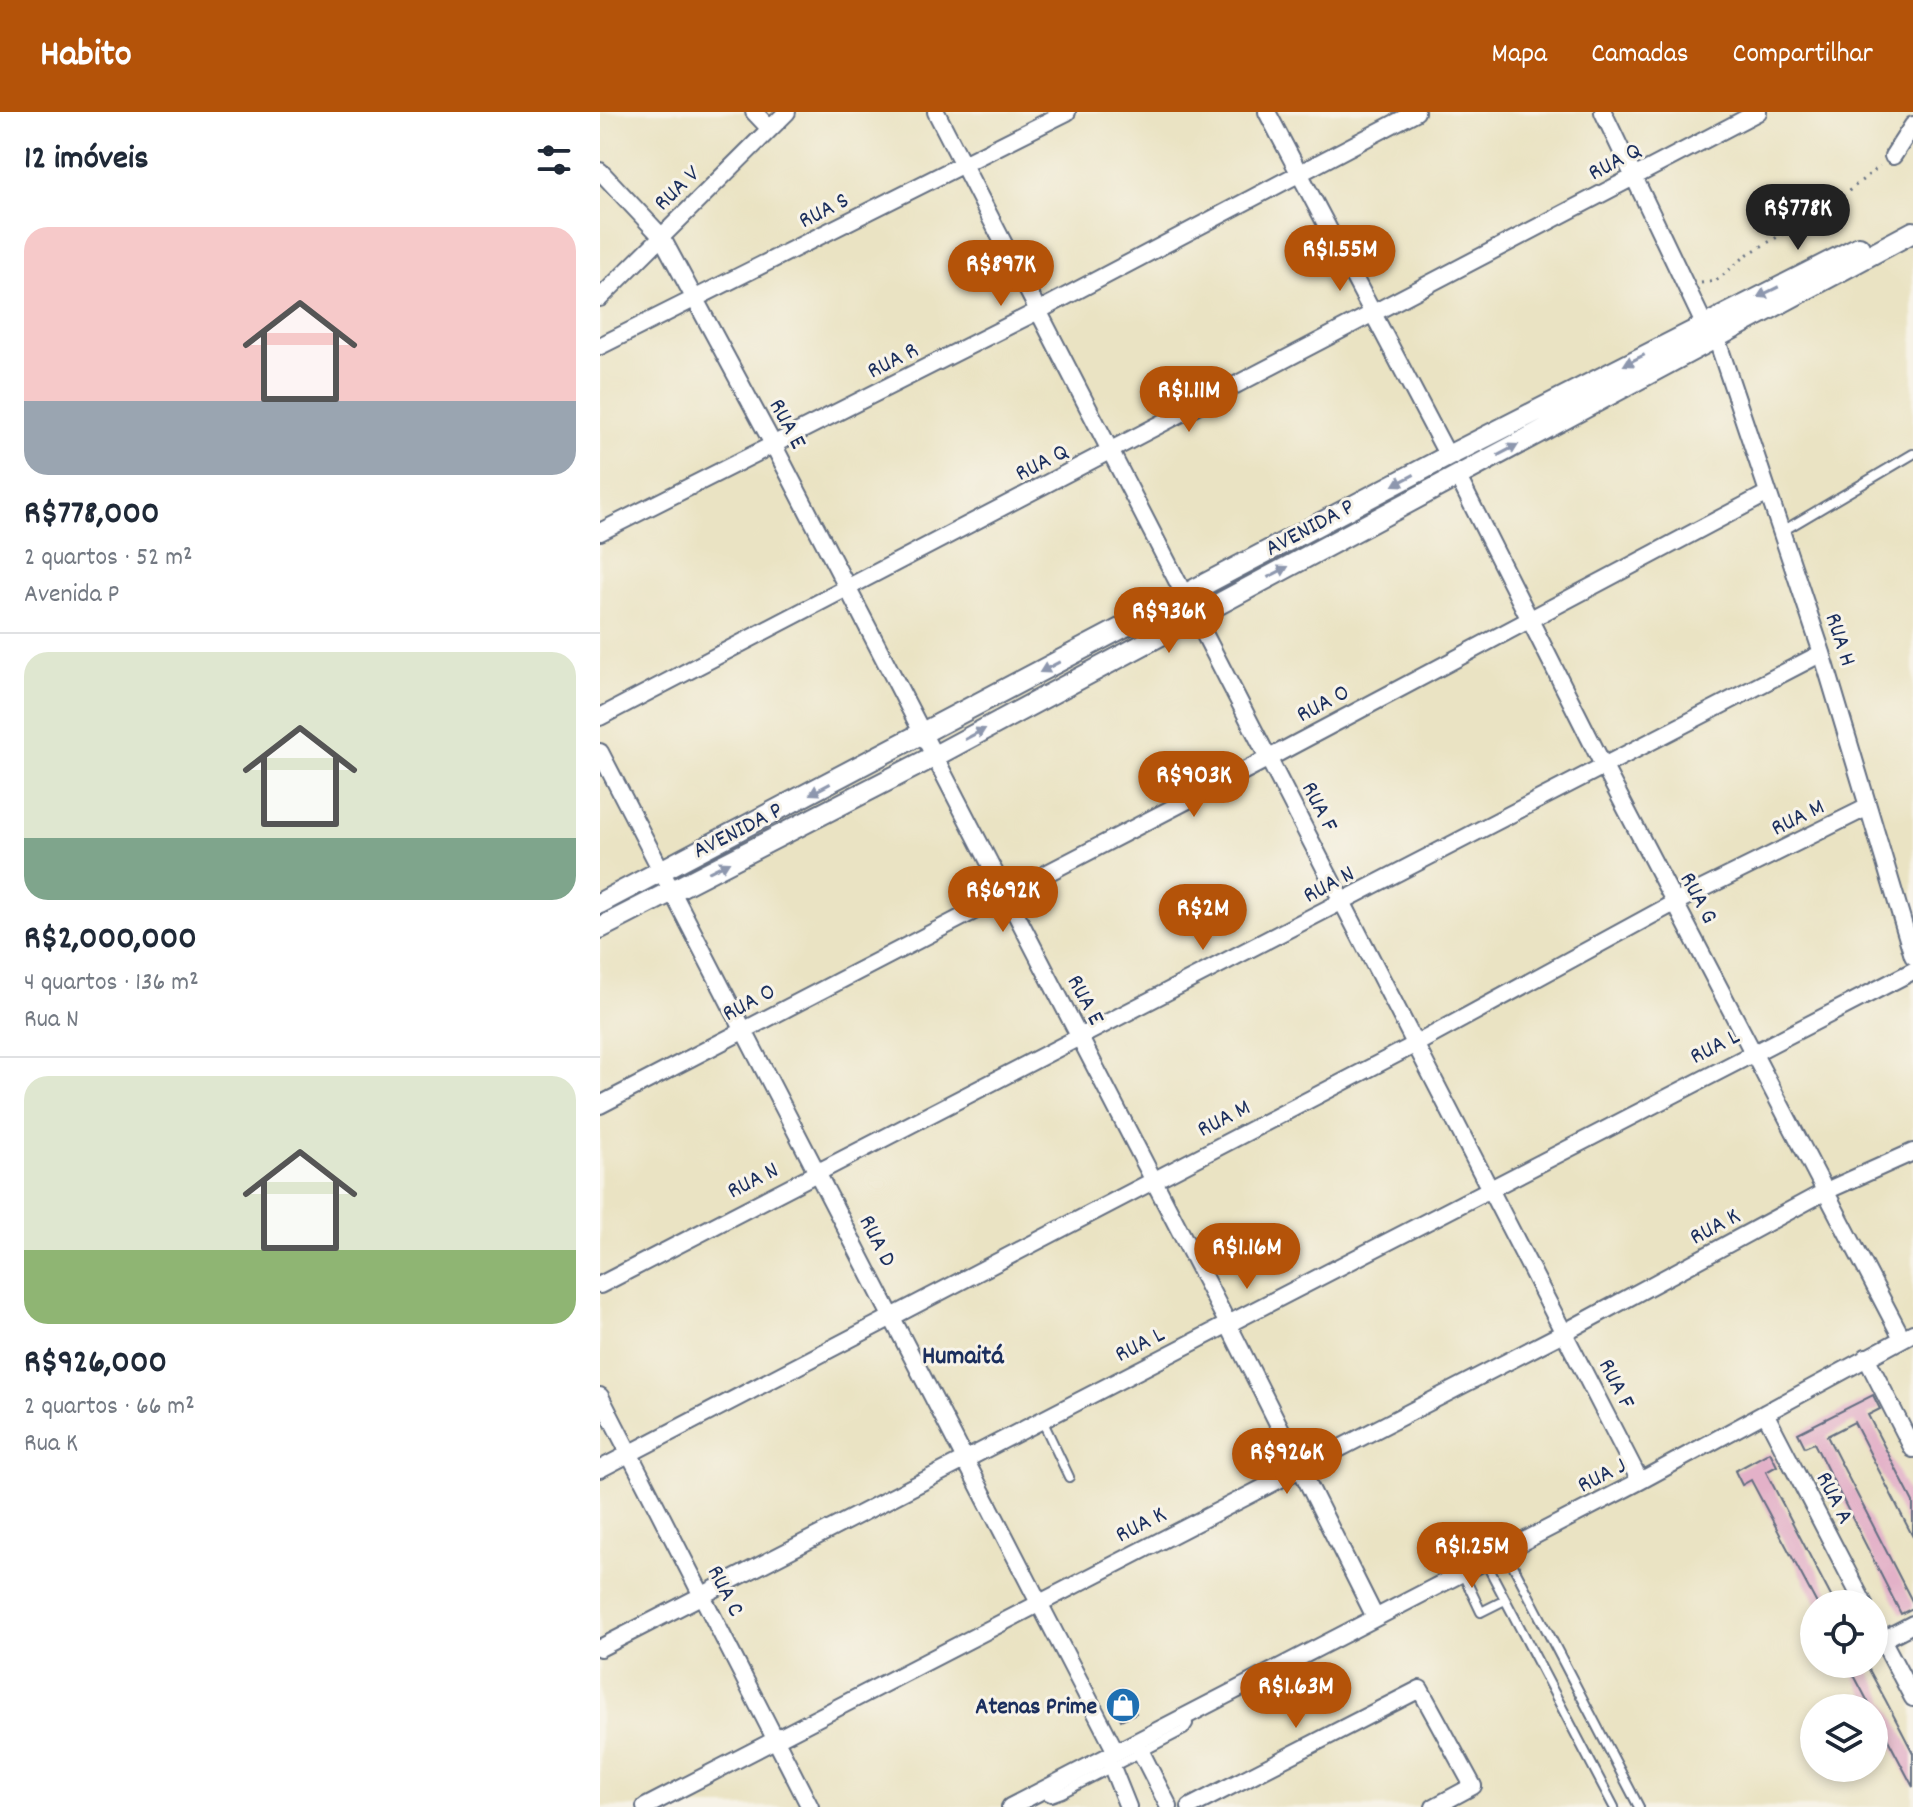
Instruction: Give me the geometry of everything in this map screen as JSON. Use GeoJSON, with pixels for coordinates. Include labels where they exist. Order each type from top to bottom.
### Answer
{"type":"FeatureCollection","features":[{"type":"Feature","properties":{"kind":"street"},"geometry":{"type":"LineString","coordinates":[[754,112],[770,129]]}},
{"type":"Feature","properties":{"kind":"street","name":"RUA V"},"geometry":{"type":"LineString","coordinates":[[600,298],[787,112]]}},
{"type":"Feature","properties":{"kind":"street","name":"RUA F"},"geometry":{"type":"LineString","coordinates":[[936,112],[1640,1481]]}},
{"type":"Feature","properties":{"kind":"street","name":"RUA S"},"geometry":{"type":"LineString","coordinates":[[600,346],[696,301],[1067,112]]}},
{"type":"Feature","properties":{"kind":"street"},"geometry":{"type":"LineString","coordinates":[[1267,112],[1448,456]]}},
{"type":"Feature","properties":{"kind":"street","name":"RUA R"},"geometry":{"type":"LineString","coordinates":[[600,532],[1038,311],[1416,112]]}},
{"type":"Feature","properties":{"kind":"street","name":"RUA H"},"geometry":{"type":"LineString","coordinates":[[1603,112],[1710,332],[1822,653],[1909,930],[1913,956]]}},
{"type":"Feature","properties":{"kind":"street","name":"RUA Q"},"geometry":{"type":"LineString","coordinates":[[600,717],[1758,112]]}},
{"type":"Feature","properties":{"kind":"street"},"geometry":{"type":"LineString","coordinates":[[1893,156],[1913,125]]}},
{"type":"Feature","properties":{"kind":"street","name":"RUA E"},"geometry":{"type":"LineString","coordinates":[[600,171],[661,236],[774,446],[1154,1179],[1375,1617]]}},
{"type":"Feature","properties":{"kind":"street","name":"AVENIDA P"},"geometry":{"type":"LineString","coordinates":[[600,928],[935,756],[1458,477],[1913,220]]}},
{"type":"Feature","properties":{"kind":"street","name":"AVENIDA P"},"geometry":{"type":"LineString","coordinates":[[600,903],[1448,456],[1913,232]]}},
{"type":"Feature","properties":{"kind":"street","name":"RUA G"},"geometry":{"type":"LineString","coordinates":[[1458,477],[1602,763],[1826,1191],[1908,1336]]}},
{"type":"Feature","properties":{"kind":"street","name":"RUA O"},"geometry":{"type":"LineString","coordinates":[[600,1105],[1269,758],[1768,493]]}},
{"type":"Feature","properties":{"kind":"street","name":"RUA N"},"geometry":{"type":"LineString","coordinates":[[600,1285],[1344,902],[1602,763],[1822,653]]}},
{"type":"Feature","properties":{"kind":"street","name":"RUA D"},"geometry":{"type":"LineString","coordinates":[[600,752],[1039,1602],[1114,1759],[1128,1807]]}},
{"type":"Feature","properties":{"kind":"street","name":"RUA M"},"geometry":{"type":"LineString","coordinates":[[600,1469],[890,1315],[1416,1044],[1676,902],[1868,807]]}},
{"type":"Feature","properties":{"kind":"street","name":"RUA L"},"geometry":{"type":"LineString","coordinates":[[600,1648],[1913,971]]}},
{"type":"Feature","properties":{"kind":"street","name":"RUA K"},"geometry":{"type":"LineString","coordinates":[[645,1807],[1565,1332],[1826,1191],[1913,1152]]}},
{"type":"Feature","properties":{"kind":"street","name":"RUA J"},"geometry":{"type":"LineString","coordinates":[[1010,1807],[1114,1759],[1186,1714],[1640,1481],[1908,1336]]}},
{"type":"Feature","properties":{"kind":"street"},"geometry":{"type":"LineString","coordinates":[[1866,1357],[1913,1449]]}},
{"type":"Feature","properties":{"kind":"street","name":"RUA C"},"geometry":{"type":"LineString","coordinates":[[600,1396],[810,1807]]}},
{"type":"Feature","properties":{"kind":"street","name":"RUA A"},"geometry":{"type":"LineString","coordinates":[[1765,1413],[1857,1590]]}},
{"type":"Feature","properties":{"kind":"street"},"geometry":{"type":"LineString","coordinates":[[1888,1630],[1913,1624]]}},
{"type":"Feature","properties":{"kind":"street"},"geometry":{"type":"LineString","coordinates":[[1888,1651],[1913,1698]]}},
{"type":"Feature","properties":{"kind":"street"},"geometry":{"type":"LineString","coordinates":[[1190,1807],[1420,1689],[1473,1786],[1434,1807]]}},
{"type":"Feature","properties":{"kind":"street"},"geometry":{"type":"LineString","coordinates":[[1141,1752],[1167,1807],[1150,1807]]}},
{"type":"Feature","properties":{"kind":"lane"},"geometry":{"type":"LineString","coordinates":[[1781,532],[1913,454]]}},
{"type":"Feature","properties":{"kind":"lane"},"geometry":{"type":"LineString","coordinates":[[1041,1419],[1069,1477]]}},
{"type":"Feature","properties":{"kind":"lane"},"geometry":{"type":"LineString","coordinates":[[1505,1550],[1638,1804],[1625,1807]]}},
{"type":"Feature","properties":{"kind":"lane"},"geometry":{"type":"LineString","coordinates":[[1485,1561],[1614,1807]]}},
{"type":"Feature","properties":{"kind":"lane"},"geometry":{"type":"LineString","coordinates":[[1462,1572],[1481,1612],[1505,1600]]}},
{"type":"Feature","properties":{"kind":"lane"},"geometry":{"type":"LineString","coordinates":[[1114,1759],[1141,1752],[1184,1730],[1188,1724],[1186,1714]]}},
{"type":"Feature","properties":{"kind":"path"},"geometry":{"type":"LineString","coordinates":[[1685,285],[1716,281],[1748,254],[1826,209],[1893,156]]}},
{"type":"Feature","properties":{"kind":"building"},"geometry":{"type":"Polygon","coordinates":[[[1873,1395],[1880,1409],[1868,1415],[1913,1502],[1913,1537],[1854,1422],[1827,1436],[1913,1603],[1913,1608],[1901,1614],[1814,1443],[1805,1447],[1798,1433],[1873,1395]]]}},
{"type":"Feature","properties":{"kind":"building"},"geometry":{"type":"Polygon","coordinates":[[[1770,1452],[1777,1466],[1766,1472],[1828,1590],[1810,1590],[1751,1480],[1742,1485],[1735,1471],[1770,1452]]]}},
{"type":"Feature","properties":{"kind":"building"},"geometry":{"type":"Polygon","coordinates":[[[1855,1678],[1874,1678],[1882,1694],[1864,1694],[1855,1678]]]}},
{"type":"Feature","properties":{"kind":"building","name":"Atenas Prime"},"geometry":{"type":"Polygon","coordinates":[[[1125,1691],[1136,1713],[1121,1720],[1111,1698],[1125,1691]]]}},
{"type":"Feature","properties":{"kind":"building"},"geometry":{"type":"Polygon","coordinates":[[[1888,1705],[1913,1753],[1913,1787],[1888,1740],[1888,1705]]]}},
{"type":"Feature","properties":{"kind":"place","name":"Atenas Prime"},"geometry":{"type":"Point","coordinates":[1123,1705]}},
{"type":"Feature","properties":{"kind":"district","name":"Humaitá"},"geometry":{"type":"Point","coordinates":[963,1354]}}]}
